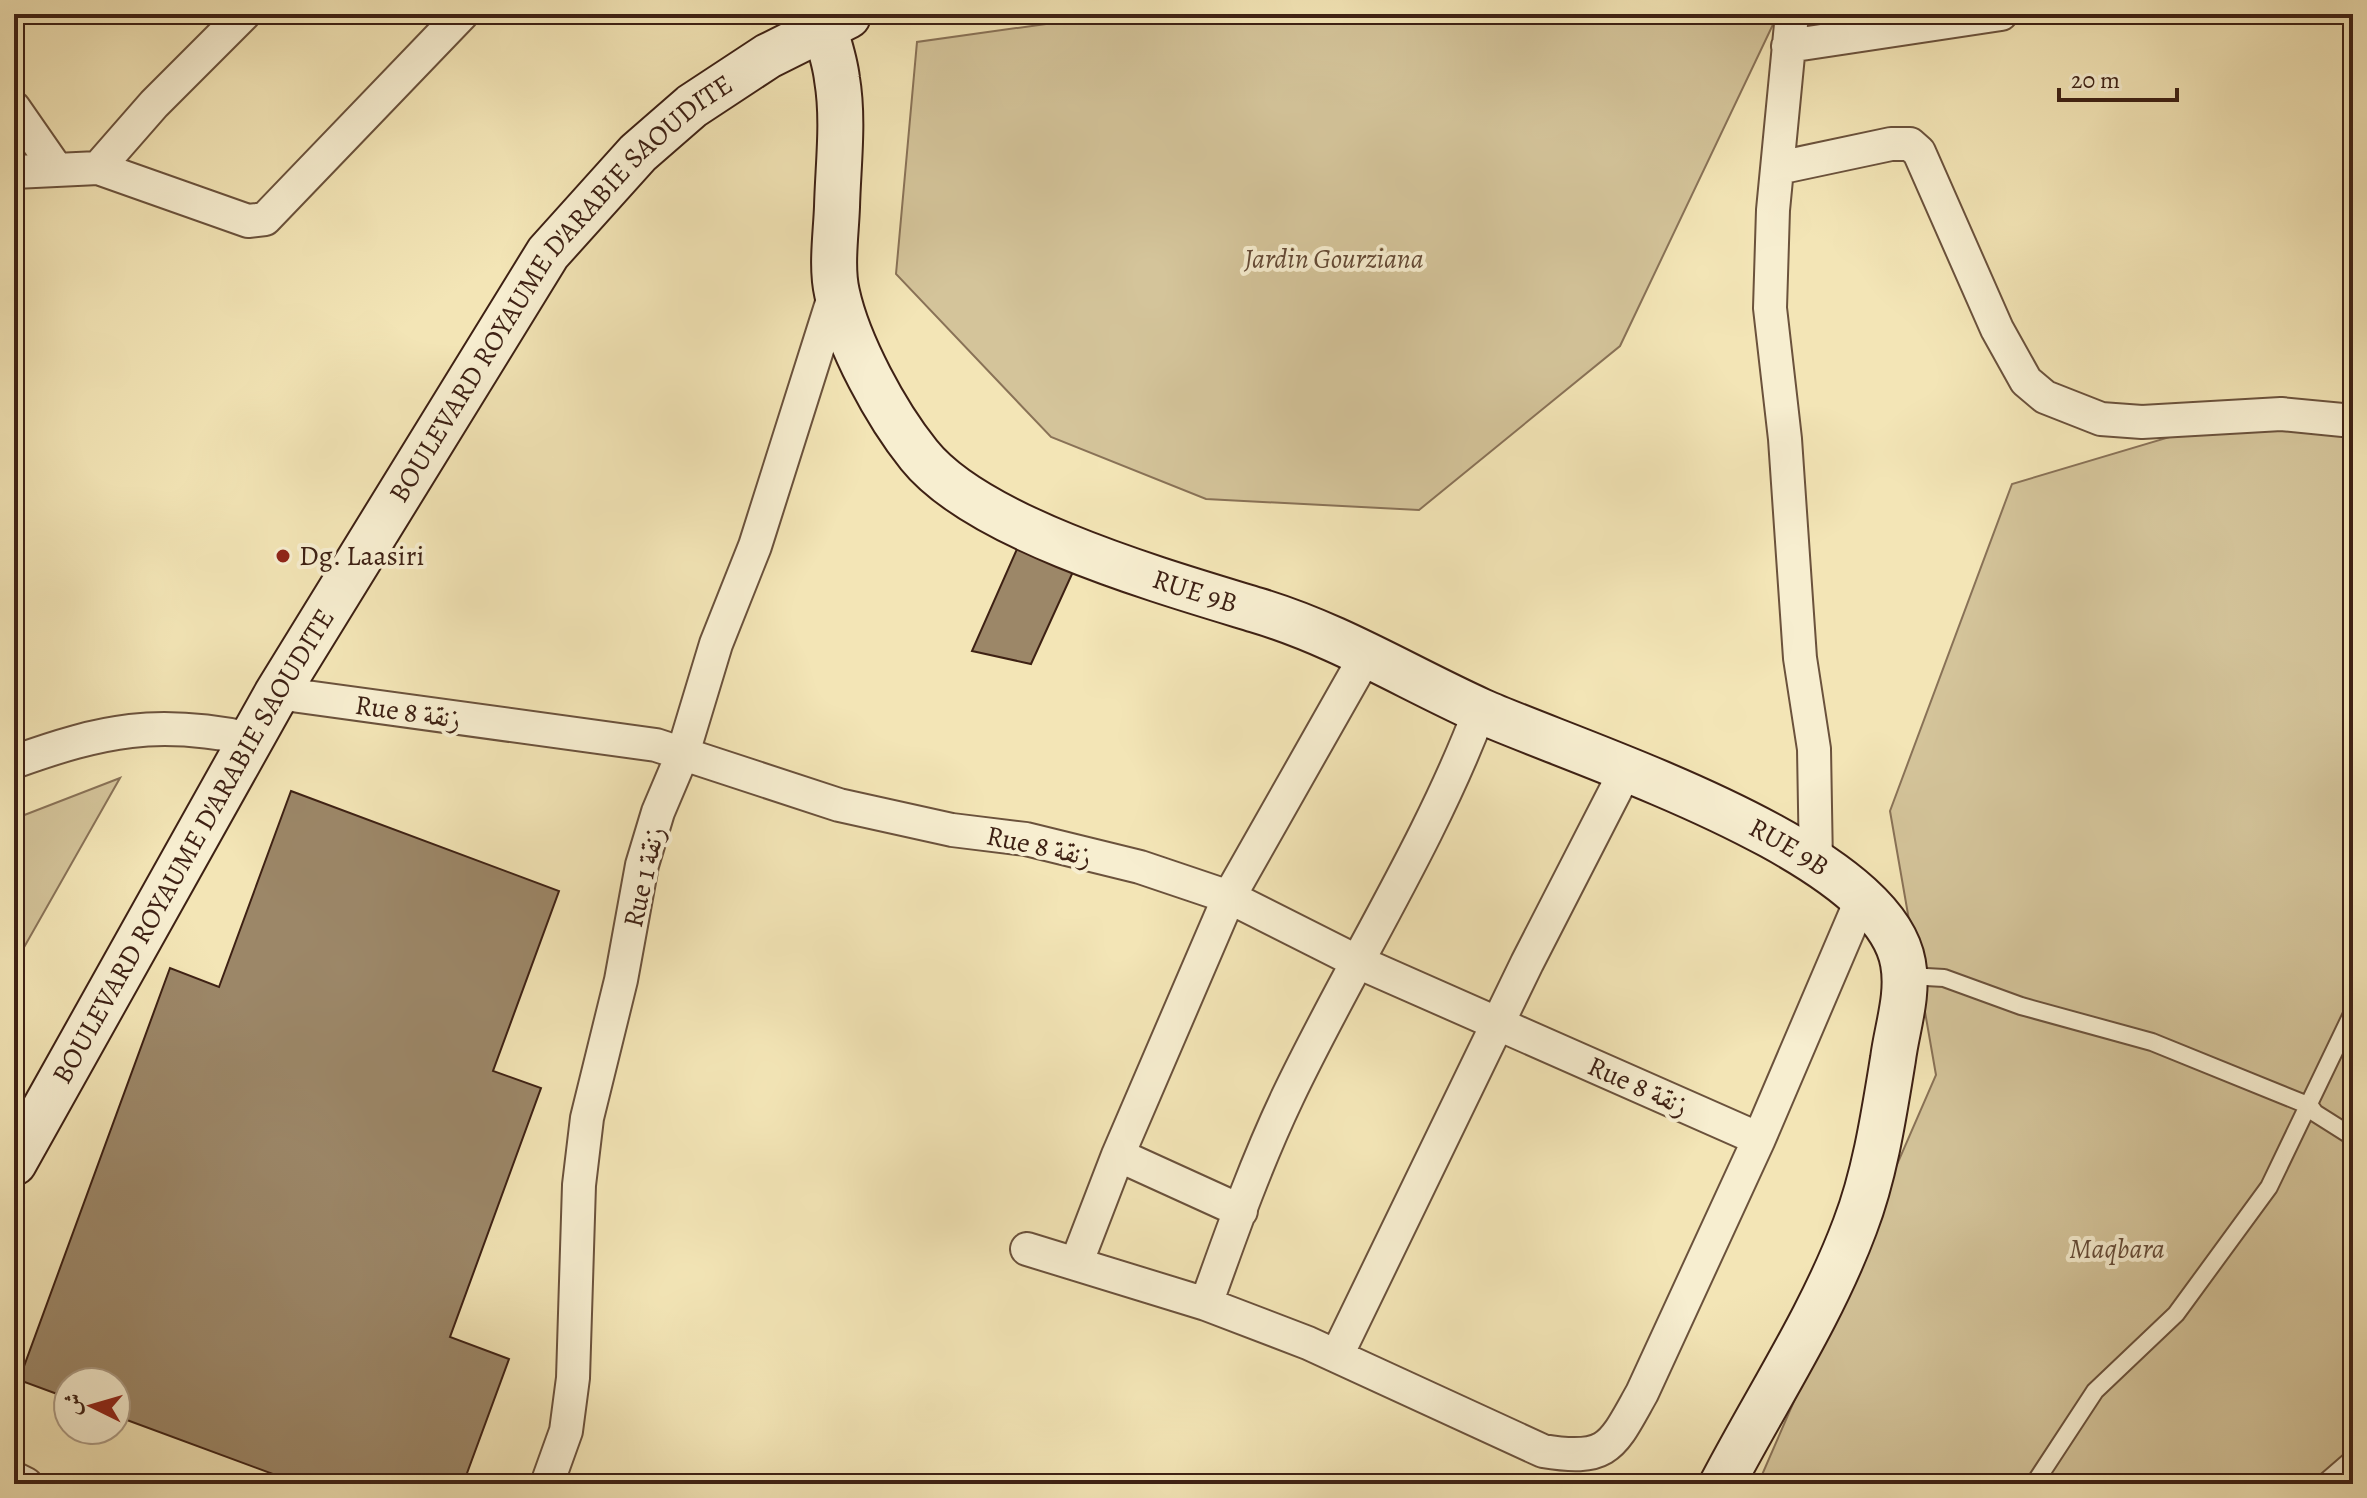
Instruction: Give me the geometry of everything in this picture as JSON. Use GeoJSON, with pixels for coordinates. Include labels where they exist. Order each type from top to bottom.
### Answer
{"type":"FeatureCollection","features":[{"type":"Feature","properties":{"kind":"street"},"geometry":{"type":"LineString","coordinates":[[98,168],[154,104],[244,14]]}},
{"type":"Feature","properties":{"kind":"street"},"geometry":{"type":"LineString","coordinates":[[14,172],[98,168],[248,221],[265,219],[462,14]]}},
{"type":"Feature","properties":{"kind":"street"},"geometry":{"type":"LineString","coordinates":[[1792,14],[1773,210],[1770,308],[1785,439],[1800,658],[1814,749],[1816,864]]}},
{"type":"Feature","properties":{"kind":"street"},"geometry":{"type":"LineString","coordinates":[[1788,46],[2001,14]]}},
{"type":"Feature","properties":{"kind":"street","name":"RUE 9B"},"geometry":{"type":"LineString","coordinates":[[831,18],[838,81],[836,290],[854,346],[913,448],[933,472],[972,502],[1169,583],[1287,619],[1368,652],[1480,710],[1739,819],[1816,864],[1876,913]]}},
{"type":"Feature","properties":{"kind":"street","name":"BOULEVARD ROYAUME D'ARABIE SAOUDITE"},"geometry":{"type":"LineString","coordinates":[[14,1163],[277,693],[548,253],[638,153],[692,106],[831,18]]}},
{"type":"Feature","properties":{"kind":"street"},"geometry":{"type":"LineString","coordinates":[[14,108],[57,170]]}},
{"type":"Feature","properties":{"kind":"street"},"geometry":{"type":"LineString","coordinates":[[1778,168],[1891,144],[1910,144],[1919,152],[1997,329],[2026,381],[2045,397],[2101,419],[2142,422],[2281,414],[2353,421]]}},
{"type":"Feature","properties":{"kind":"street","name":"Rue 1 زنقة"},"geometry":{"type":"LineString","coordinates":[[547,1484],[566,1431],[573,1378],[579,1185],[587,1118],[621,980],[642,865],[658,812],[683,753],[716,644],[755,546],[836,290]]}},
{"type":"Feature","properties":{"kind":"street"},"geometry":{"type":"LineString","coordinates":[[1076,1264],[1118,1155],[1229,897],[1368,652]]}},
{"type":"Feature","properties":{"kind":"street","name":"Rue 8 زنقة"},"geometry":{"type":"LineString","coordinates":[[277,693],[656,745],[839,805],[952,830],[1053,845],[1140,867],[1229,897],[1358,962],[1759,1139]]}},
{"type":"Feature","properties":{"kind":"street"},"geometry":{"type":"LineString","coordinates":[[1206,1304],[1289,1095],[1456,768],[1480,710]]}},
{"type":"Feature","properties":{"kind":"street"},"geometry":{"type":"LineString","coordinates":[[14,762],[87,737],[126,730],[167,727],[251,739]]}},
{"type":"Feature","properties":{"kind":"street"},"geometry":{"type":"LineString","coordinates":[[1337,1355],[1626,770]]}},
{"type":"Feature","properties":{"kind":"street"},"geometry":{"type":"LineString","coordinates":[[1722,1484],[1816,1313],[1855,1225],[1887,1100],[1904,976],[1876,913]]}},
{"type":"Feature","properties":{"kind":"street"},"geometry":{"type":"LineString","coordinates":[[1027,1249],[1206,1304],[1337,1355],[1543,1451],[1568,1455],[1600,1452],[1620,1433],[1642,1393],[1759,1139],[1876,913]]}},
{"type":"Feature","properties":{"kind":"street"},"geometry":{"type":"LineString","coordinates":[[1118,1155],[1241,1211]]}},
{"type":"Feature","properties":{"kind":"street"},"geometry":{"type":"LineString","coordinates":[[14,1478],[26,1484]]}},
{"type":"Feature","properties":{"kind":"lane"},"geometry":{"type":"LineString","coordinates":[[1904,976],[1944,978],[2021,1006],[2152,1042],[2310,1106],[2315,1113],[2353,1137]]}},
{"type":"Feature","properties":{"kind":"lane"},"geometry":{"type":"LineString","coordinates":[[2034,1484],[2095,1391],[2176,1314],[2269,1187],[2353,1012]]}},
{"type":"Feature","properties":{"kind":"lane"},"geometry":{"type":"LineString","coordinates":[[2323,1484],[2353,1458]]}},
{"type":"Feature","properties":{"kind":"green space","name":"Jardin Gourziana"},"geometry":{"type":"Polygon","coordinates":[[[1117,14],[1778,14],[1620,346],[1419,510],[1206,499],[1051,437],[896,274],[917,42],[1117,14]]]}},
{"type":"Feature","properties":{"kind":"green space","name":"Maqbara"},"geometry":{"type":"Polygon","coordinates":[[[2297,399],[2353,411],[2353,1484],[1758,1484],[1936,1075],[1890,811],[2012,484],[2297,399]]]}},
{"type":"Feature","properties":{"kind":"green space"},"geometry":{"type":"Polygon","coordinates":[[[120,778],[14,965],[14,819],[120,778]]]}},
{"type":"Feature","properties":{"kind":"building"},"geometry":{"type":"Polygon","coordinates":[[[1021,540],[1077,563],[1031,664],[972,651],[1021,540]]]}},
{"type":"Feature","properties":{"kind":"building"},"geometry":{"type":"Polygon","coordinates":[[[291,791],[559,891],[493,1071],[541,1088],[450,1337],[509,1359],[463,1484],[300,1484],[132,1422],[132,1366],[52,1366],[52,1392],[19,1380],[170,968],[219,987],[291,791]]]}},
{"type":"Feature","properties":{"kind":"place","name":"Dg. Laasiri"},"geometry":{"type":"Point","coordinates":[283,556]}}]}
